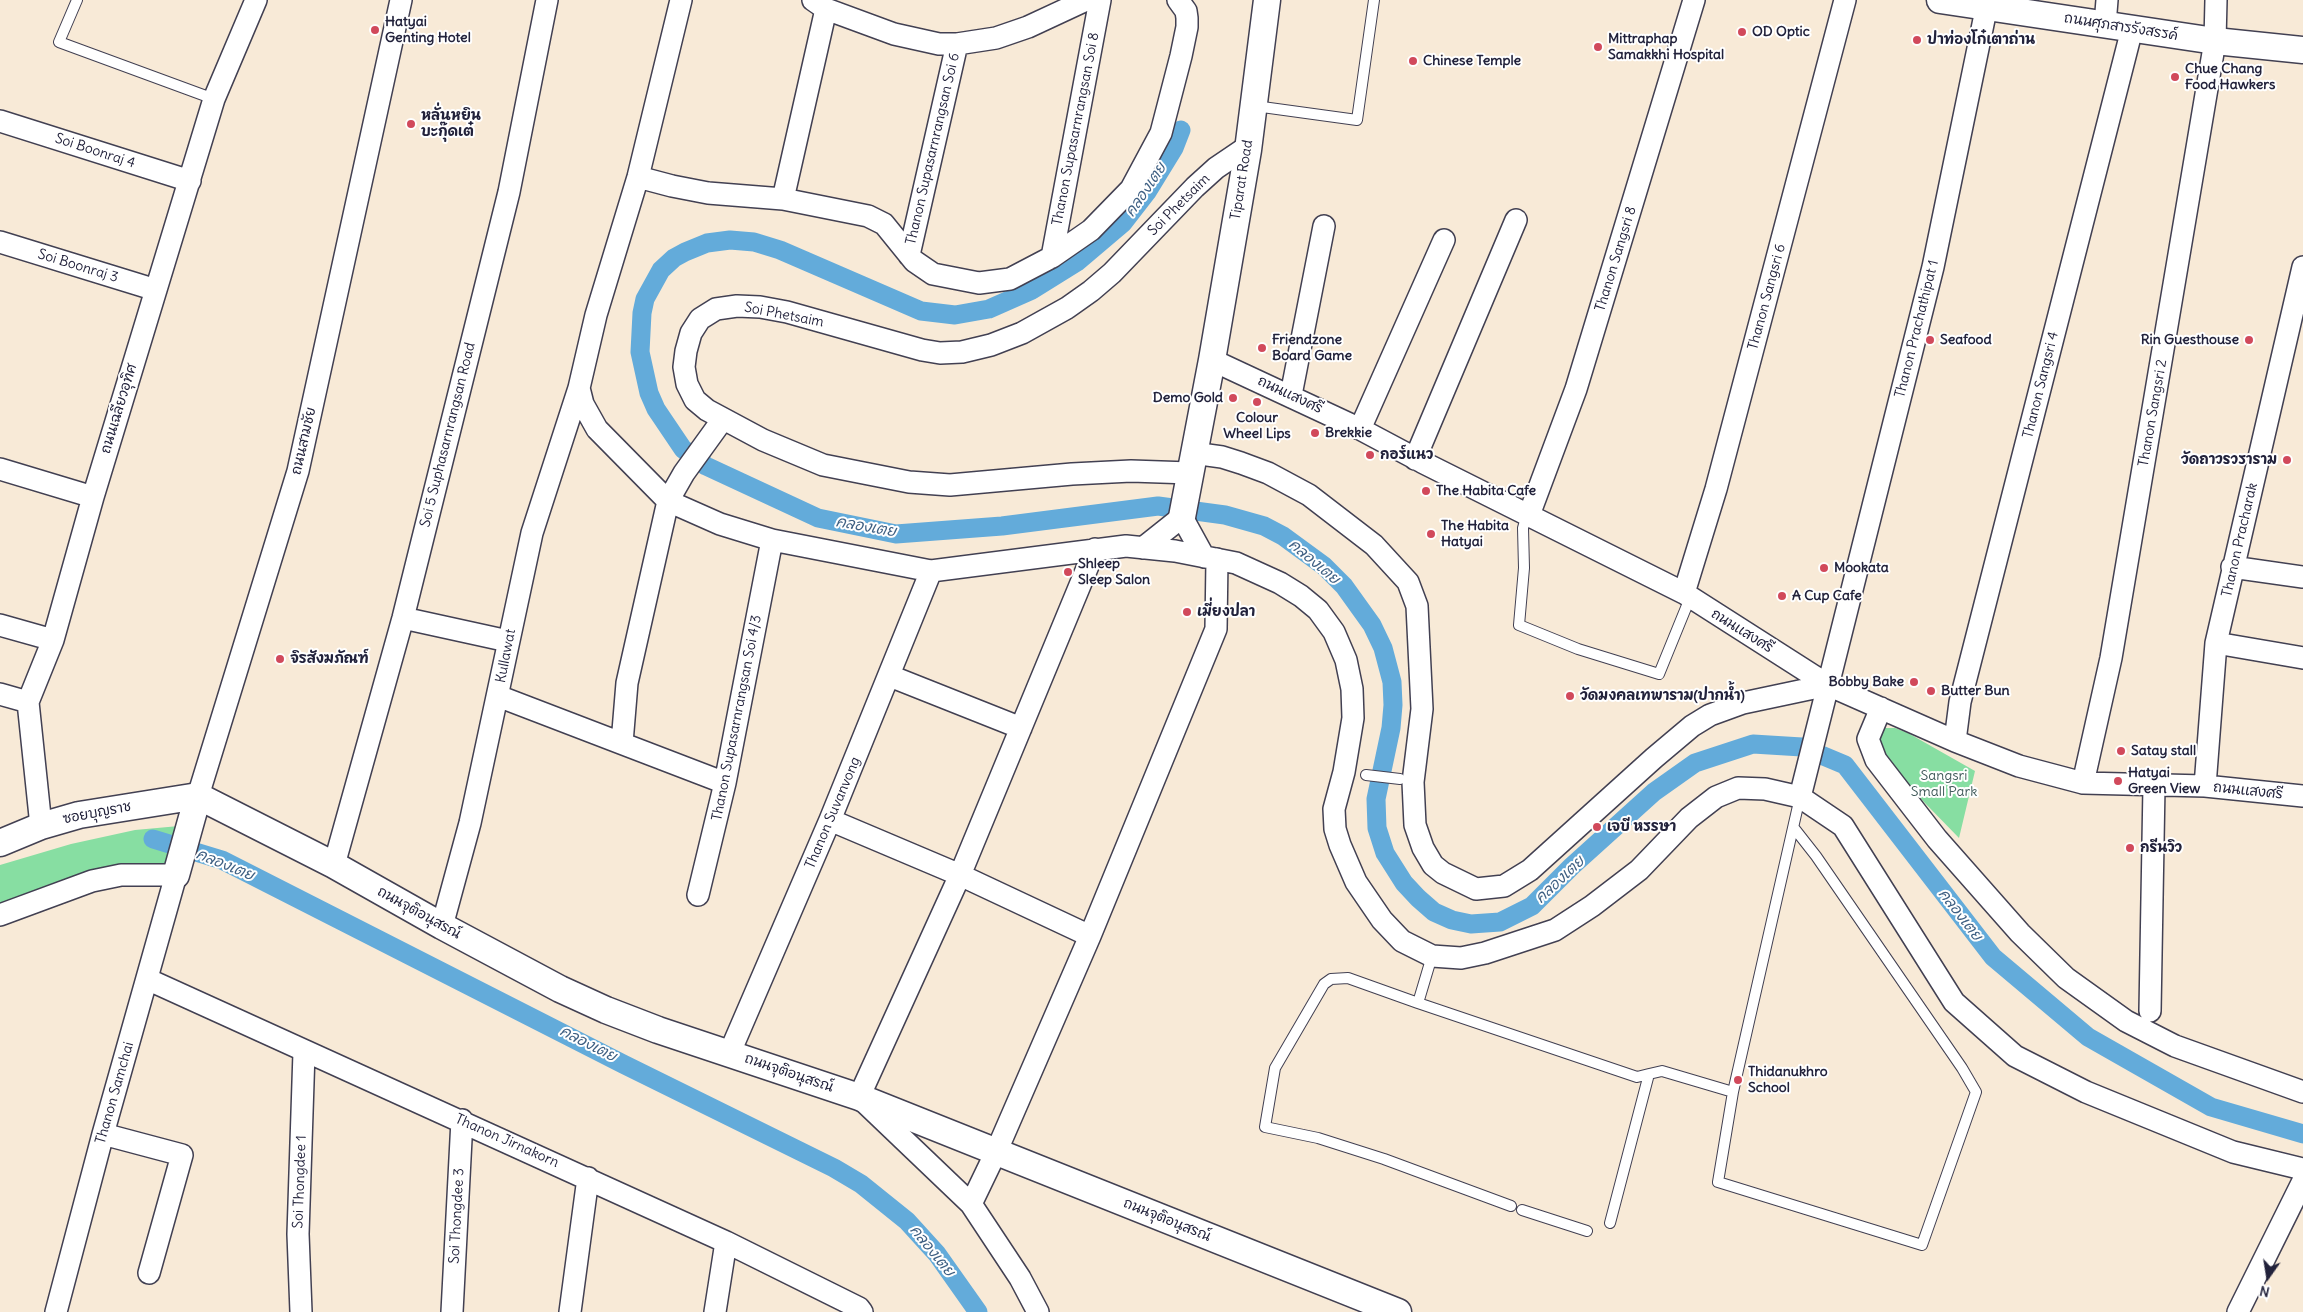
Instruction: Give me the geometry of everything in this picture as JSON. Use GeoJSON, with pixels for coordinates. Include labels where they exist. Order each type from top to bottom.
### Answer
{"type":"FeatureCollection","features":[{"type":"Feature","properties":{"kind":"street","name":"ถนนเฉลียวอุทิศ"},"geometry":{"type":"LineString","coordinates":[[41,826],[28,702],[53,640],[92,497],[214,99],[256,0]]}},
{"type":"Feature","properties":{"kind":"street","name":"ถนนสามชัย"},"geometry":{"type":"LineString","coordinates":[[176,875],[198,796],[298,471],[401,0]]}},
{"type":"Feature","properties":{"kind":"street","name":"Soi 5 Suphasarnrangsan Road"},"geometry":{"type":"LineString","coordinates":[[334,865],[403,618],[509,192],[547,0]]}},
{"type":"Feature","properties":{"kind":"street"},"geometry":{"type":"LineString","coordinates":[[681,0],[638,177],[708,193],[783,199],[878,219],[909,255],[923,268],[933,274],[979,283],[1010,279],[1052,258],[1091,230],[1113,210],[1131,189],[1161,133],[1187,28],[1186,11],[1178,0]]}},
{"type":"Feature","properties":{"kind":"street"},"geometry":{"type":"LineString","coordinates":[[783,199],[819,4],[901,36],[939,44],[957,44],[996,38],[1028,27],[1086,0]]}},
{"type":"Feature","properties":{"kind":"street","name":"Thanon Supasarnrangsan Soi 8"},"geometry":{"type":"LineString","coordinates":[[1052,258],[1100,0]]}},
{"type":"Feature","properties":{"kind":"street","name":"Tiparat Road"},"geometry":{"type":"LineString","coordinates":[[1182,517],[1212,360],[1254,106],[1267,0]]}},
{"type":"Feature","properties":{"kind":"street","name":"Thanon Sangsri 8"},"geometry":{"type":"LineString","coordinates":[[1528,515],[1576,390],[1694,0]]}},
{"type":"Feature","properties":{"kind":"street","name":"Thanon Sangsri 6"},"geometry":{"type":"LineString","coordinates":[[1687,596],[1845,0]]}},
{"type":"Feature","properties":{"kind":"street","name":"ถนนศุภสารรังสรรค์"},"geometry":{"type":"LineString","coordinates":[[1940,0],[2106,12],[2132,28],[2215,41],[2303,50]]}},
{"type":"Feature","properties":{"kind":"street","name":"Thanon Sangsri 2"},"geometry":{"type":"LineString","coordinates":[[2083,783],[2111,658],[2215,41],[2216,0]]}},
{"type":"Feature","properties":{"kind":"street","name":"Thanon Prachathipat 1"},"geometry":{"type":"LineString","coordinates":[[1800,797],[1933,267],[1987,4]]}},
{"type":"Feature","properties":{"kind":"street","name":"Thanon Sangsri 4"},"geometry":{"type":"LineString","coordinates":[[1955,741],[1960,702],[2132,28]]}},
{"type":"Feature","properties":{"kind":"street","name":"Thanon Supasarnrangsan Soi 6"},"geometry":{"type":"LineString","coordinates":[[909,255],[957,44]]}},
{"type":"Feature","properties":{"kind":"street","name":"Soi Boonraj 4"},"geometry":{"type":"LineString","coordinates":[[0,121],[190,181]]}},
{"type":"Feature","properties":{"kind":"street","name":"Soi Phetsaim"},"geometry":{"type":"LineString","coordinates":[[1247,147],[1216,168],[1195,187],[1112,273],[1091,291],[1067,308],[1022,333],[991,345],[962,352],[940,353],[922,350],[837,325],[760,307],[726,307],[707,313],[691,332],[684,359],[685,376],[690,392],[695,400],[707,410],[717,427],[763,440],[823,465],[909,482],[950,485],[1092,473],[1190,470],[1222,457],[1286,482],[1309,495],[1374,546],[1408,582],[1418,606],[1422,700],[1413,782],[1415,825],[1423,848],[1433,865],[1448,876],[1476,889],[1504,886],[1530,870],[1654,758],[1692,726],[1710,715],[1743,703],[1828,686]]}},
{"type":"Feature","properties":{"kind":"street","name":"Kullawat"},"geometry":{"type":"LineString","coordinates":[[442,926],[470,823],[532,533],[579,388],[596,315],[638,177]]}},
{"type":"Feature","properties":{"kind":"street"},"geometry":{"type":"LineString","coordinates":[[1415,459],[1516,220]]}},
{"type":"Feature","properties":{"kind":"street"},"geometry":{"type":"LineString","coordinates":[[1291,396],[1324,226]]}},
{"type":"Feature","properties":{"kind":"street"},"geometry":{"type":"LineString","coordinates":[[1360,429],[1444,240]]}},
{"type":"Feature","properties":{"kind":"street","name":"Soi Boonraj 3"},"geometry":{"type":"LineString","coordinates":[[0,242],[156,290]]}},
{"type":"Feature","properties":{"kind":"street","name":"Thanon Pracharak"},"geometry":{"type":"LineString","coordinates":[[2205,786],[2216,643],[2232,567],[2296,339],[2303,267]]}},
{"type":"Feature","properties":{"kind":"street","name":"ถนนเเสงศรี"},"geometry":{"type":"LineString","coordinates":[[1212,360],[1360,429],[1415,459],[1687,596],[1828,686],[1955,741],[2019,766],[2083,783],[2205,786],[2303,796]]}},
{"type":"Feature","properties":{"kind":"street"},"geometry":{"type":"LineString","coordinates":[[579,388],[583,404],[597,429],[668,501],[720,524],[772,540],[931,571],[1126,546],[1236,563],[1256,571],[1301,596],[1318,610],[1334,632],[1350,675],[1354,704],[1344,772],[1334,809],[1335,830],[1340,845],[1356,882],[1382,920],[1402,942],[1432,956],[1460,958],[1485,954],[1555,930],[1592,906],[1639,870],[1689,818],[1716,797],[1738,788],[1765,789],[1800,797],[1843,826],[1954,1002],[2014,1056],[2086,1092],[2233,1152],[2303,1169]]}},
{"type":"Feature","properties":{"kind":"street"},"geometry":{"type":"LineString","coordinates":[[622,743],[626,683],[668,501],[684,473],[717,427]]}},
{"type":"Feature","properties":{"kind":"street"},"geometry":{"type":"LineString","coordinates":[[0,469],[92,497]]}},
{"type":"Feature","properties":{"kind":"street"},"geometry":{"type":"LineString","coordinates":[[971,1204],[997,1150],[1090,936],[1216,629],[1210,558],[1182,517],[1142,548]]}},
{"type":"Feature","properties":{"kind":"street","name":"Thanon Supasarnrangsan Soi 4/3"},"geometry":{"type":"LineString","coordinates":[[698,895],[725,783],[772,540]]}},
{"type":"Feature","properties":{"kind":"street"},"geometry":{"type":"LineString","coordinates":[[1038,1312],[1020,1278],[971,1204],[859,1097],[960,875],[1095,549]]}},
{"type":"Feature","properties":{"kind":"street"},"geometry":{"type":"LineString","coordinates":[[2232,567],[2303,577]]}},
{"type":"Feature","properties":{"kind":"street","name":"Thanon Suvanvong"},"geometry":{"type":"LineString","coordinates":[[730,1052],[830,820],[931,571]]}},
{"type":"Feature","properties":{"kind":"street"},"geometry":{"type":"LineString","coordinates":[[403,618],[508,641]]}},
{"type":"Feature","properties":{"kind":"street"},"geometry":{"type":"LineString","coordinates":[[0,625],[53,640]]}},
{"type":"Feature","properties":{"kind":"street"},"geometry":{"type":"LineString","coordinates":[[2216,643],[2303,658]]}},
{"type":"Feature","properties":{"kind":"street"},"geometry":{"type":"LineString","coordinates":[[890,676],[1021,728]]}},
{"type":"Feature","properties":{"kind":"street"},"geometry":{"type":"LineString","coordinates":[[0,694],[28,702]]}},
{"type":"Feature","properties":{"kind":"street"},"geometry":{"type":"LineString","coordinates":[[498,696],[725,783]]}},
{"type":"Feature","properties":{"kind":"street"},"geometry":{"type":"LineString","coordinates":[[1881,708],[1868,739],[1876,760],[1937,839],[2020,933],[2066,978],[2126,1021],[2175,1046],[2303,1092]]}},
{"type":"Feature","properties":{"kind":"street"},"geometry":{"type":"LineString","coordinates":[[2150,1011],[2154,786]]}},
{"type":"Feature","properties":{"kind":"street","name":"ซอยบุญราช"},"geometry":{"type":"LineString","coordinates":[[0,843],[41,826],[79,815],[198,796]]}},
{"type":"Feature","properties":{"kind":"street","name":"ถนนจุติอนุสรณ์"},"geometry":{"type":"LineString","coordinates":[[198,796],[334,865],[442,926],[560,989],[606,1010],[658,1030],[730,1052],[859,1097],[997,1150],[1398,1312]]}},
{"type":"Feature","properties":{"kind":"street"},"geometry":{"type":"LineString","coordinates":[[830,820],[960,875],[1090,936]]}},
{"type":"Feature","properties":{"kind":"street"},"geometry":{"type":"LineString","coordinates":[[0,915],[92,881],[121,875],[176,875]]}},
{"type":"Feature","properties":{"kind":"street","name":"Thanon Samchai"},"geometry":{"type":"LineString","coordinates":[[56,1312],[103,1134],[176,875]]}},
{"type":"Feature","properties":{"kind":"street","name":"Thanon Jirnakorn"},"geometry":{"type":"LineString","coordinates":[[148,979],[304,1052],[462,1120],[726,1242],[859,1308],[862,1312]]}},
{"type":"Feature","properties":{"kind":"street","name":"Soi Thongdee 1"},"geometry":{"type":"LineString","coordinates":[[301,1312],[298,1234],[304,1052]]}},
{"type":"Feature","properties":{"kind":"street","name":"Soi Thongdee 3"},"geometry":{"type":"LineString","coordinates":[[452,1312],[462,1120]]}},
{"type":"Feature","properties":{"kind":"street"},"geometry":{"type":"LineString","coordinates":[[103,1134],[182,1155],[149,1273]]}},
{"type":"Feature","properties":{"kind":"street"},"geometry":{"type":"LineString","coordinates":[[570,1312],[588,1178]]}},
{"type":"Feature","properties":{"kind":"street"},"geometry":{"type":"LineString","coordinates":[[2238,1312],[2303,1181]]}},
{"type":"Feature","properties":{"kind":"street"},"geometry":{"type":"LineString","coordinates":[[715,1312],[726,1242]]}},
{"type":"Feature","properties":{"kind":"lane"},"geometry":{"type":"LineString","coordinates":[[77,0],[59,42],[214,99]]}},
{"type":"Feature","properties":{"kind":"lane"},"geometry":{"type":"LineString","coordinates":[[1254,106],[1357,120],[1374,0]]}},
{"type":"Feature","properties":{"kind":"lane"},"geometry":{"type":"LineString","coordinates":[[1528,515],[1523,528],[1524,568],[1519,625],[1578,649],[1659,674],[1687,596]]}},
{"type":"Feature","properties":{"kind":"lane"},"geometry":{"type":"LineString","coordinates":[[1366,774],[1400,780]]}},
{"type":"Feature","properties":{"kind":"lane"},"geometry":{"type":"LineString","coordinates":[[1794,828],[1962,1068],[1976,1092],[1922,1245],[1718,1182],[1734,1092],[1800,797]]}},
{"type":"Feature","properties":{"kind":"lane"},"geometry":{"type":"LineString","coordinates":[[1418,1003],[1432,956]]}},
{"type":"Feature","properties":{"kind":"lane"},"geometry":{"type":"LineString","coordinates":[[1511,1206],[1384,1159],[1318,1138],[1265,1127],[1276,1068],[1324,984],[1331,979],[1348,978],[1637,1077],[1662,1071],[1734,1092]]}},
{"type":"Feature","properties":{"kind":"lane"},"geometry":{"type":"LineString","coordinates":[[1610,1222],[1649,1074]]}},
{"type":"Feature","properties":{"kind":"lane"},"geometry":{"type":"LineString","coordinates":[[1522,1210],[1587,1231]]}},
{"type":"Feature","properties":{"kind":"green space","name":"Sangsri Small Park"},"geometry":{"type":"Polygon","coordinates":[[[1882,728],[1895,728],[1908,733],[1975,771],[1959,838],[1885,762],[1875,734],[1882,728]]]}},
{"type":"Feature","properties":{"kind":"green space"},"geometry":{"type":"Polygon","coordinates":[[[190,825],[174,882],[115,884],[0,920],[0,865],[71,844],[135,830],[190,825]]]}},
{"type":"Feature","properties":{"kind":"waterway","name":"คลองเตย"},"geometry":{"type":"LineString","coordinates":[[1181,130],[1174,148],[1147,192],[1123,223],[1077,262],[1032,290],[989,309],[955,315],[921,311],[780,250],[754,242],[730,240],[707,243],[685,252],[674,258],[661,270],[645,299],[642,313],[640,352],[649,393],[656,409],[683,449],[706,466],[818,518],[896,534],[1002,526],[1158,506],[1225,515],[1264,526],[1283,536],[1324,566],[1344,586],[1372,625],[1383,648],[1392,682],[1393,705],[1391,728],[1376,799],[1377,828],[1385,853],[1404,883],[1434,912],[1452,920],[1471,924],[1500,922],[1532,906],[1572,866],[1654,792],[1695,763],[1753,744],[1802,747],[1845,765],[1993,957],[2088,1037],[2211,1107],[2303,1134]]}},
{"type":"Feature","properties":{"kind":"waterway","name":"คลองเตย"},"geometry":{"type":"LineString","coordinates":[[153,839],[222,860],[623,1064],[834,1168],[861,1184],[907,1221],[937,1254],[978,1312]]}},
{"type":"Feature","properties":{"kind":"place","name":"Hatyai Genting Hotel"},"geometry":{"type":"Point","coordinates":[375,30]}},
{"type":"Feature","properties":{"kind":"place","name":"OD Optic"},"geometry":{"type":"Point","coordinates":[1742,32]}},
{"type":"Feature","properties":{"kind":"place","name":"ปาท่องโก๋เตาถ่าน"},"geometry":{"type":"Point","coordinates":[1917,40]}},
{"type":"Feature","properties":{"kind":"place","name":"Mittraphap Samakkhi Hospital"},"geometry":{"type":"Point","coordinates":[1598,47]}},
{"type":"Feature","properties":{"kind":"place","name":"Chinese Temple"},"geometry":{"type":"Point","coordinates":[1413,61]}},
{"type":"Feature","properties":{"kind":"place","name":"Chue Chang Food Hawkers"},"geometry":{"type":"Point","coordinates":[2175,77]}},
{"type":"Feature","properties":{"kind":"place","name":"หลั่นหยิน บะกุ๊ดเต๋"},"geometry":{"type":"Point","coordinates":[411,124]}},
{"type":"Feature","properties":{"kind":"place","name":"Seafood"},"geometry":{"type":"Point","coordinates":[1930,340]}},
{"type":"Feature","properties":{"kind":"place","name":"Rin Guesthouse"},"geometry":{"type":"Point","coordinates":[2249,340]}},
{"type":"Feature","properties":{"kind":"place","name":"Friendzone Board Game"},"geometry":{"type":"Point","coordinates":[1262,348]}},
{"type":"Feature","properties":{"kind":"place","name":"Demo Gold"},"geometry":{"type":"Point","coordinates":[1233,398]}},
{"type":"Feature","properties":{"kind":"place","name":"Colour Wheel Lips"},"geometry":{"type":"Point","coordinates":[1257,402]}},
{"type":"Feature","properties":{"kind":"place","name":"Brekkie"},"geometry":{"type":"Point","coordinates":[1315,433]}},
{"type":"Feature","properties":{"kind":"place","name":"กอร์แนว"},"geometry":{"type":"Point","coordinates":[1370,455]}},
{"type":"Feature","properties":{"kind":"place","name":"วัดถาวรวราราม"},"geometry":{"type":"Point","coordinates":[2287,460]}},
{"type":"Feature","properties":{"kind":"place","name":"The Habita Cafe"},"geometry":{"type":"Point","coordinates":[1426,491]}},
{"type":"Feature","properties":{"kind":"place","name":"The Habita Hatyai"},"geometry":{"type":"Point","coordinates":[1431,534]}},
{"type":"Feature","properties":{"kind":"place","name":"Mookata"},"geometry":{"type":"Point","coordinates":[1824,568]}},
{"type":"Feature","properties":{"kind":"place","name":"Shleep Sleep Salon"},"geometry":{"type":"Point","coordinates":[1068,572]}},
{"type":"Feature","properties":{"kind":"place","name":"A Cup Cafe"},"geometry":{"type":"Point","coordinates":[1782,596]}},
{"type":"Feature","properties":{"kind":"place","name":"เมี่ยงปลา"},"geometry":{"type":"Point","coordinates":[1187,612]}},
{"type":"Feature","properties":{"kind":"place","name":"จิรสังฆภัณฑ์"},"geometry":{"type":"Point","coordinates":[280,659]}},
{"type":"Feature","properties":{"kind":"place","name":"Bobby Bake"},"geometry":{"type":"Point","coordinates":[1914,682]}},
{"type":"Feature","properties":{"kind":"place","name":"Butter Bun"},"geometry":{"type":"Point","coordinates":[1931,691]}},
{"type":"Feature","properties":{"kind":"place","name":"วัดมงคลเทพาราม(ปากน้ำ)"},"geometry":{"type":"Point","coordinates":[1570,696]}},
{"type":"Feature","properties":{"kind":"place","name":"Satay stall"},"geometry":{"type":"Point","coordinates":[2121,751]}},
{"type":"Feature","properties":{"kind":"place","name":"Hatyai Green View"},"geometry":{"type":"Point","coordinates":[2118,781]}},
{"type":"Feature","properties":{"kind":"place","name":"เจบี หรรษา"},"geometry":{"type":"Point","coordinates":[1597,827]}},
{"type":"Feature","properties":{"kind":"place","name":"กรีนวิว"},"geometry":{"type":"Point","coordinates":[2130,848]}},
{"type":"Feature","properties":{"kind":"place","name":"Thidanukhro School"},"geometry":{"type":"Point","coordinates":[1738,1080]}}]}
